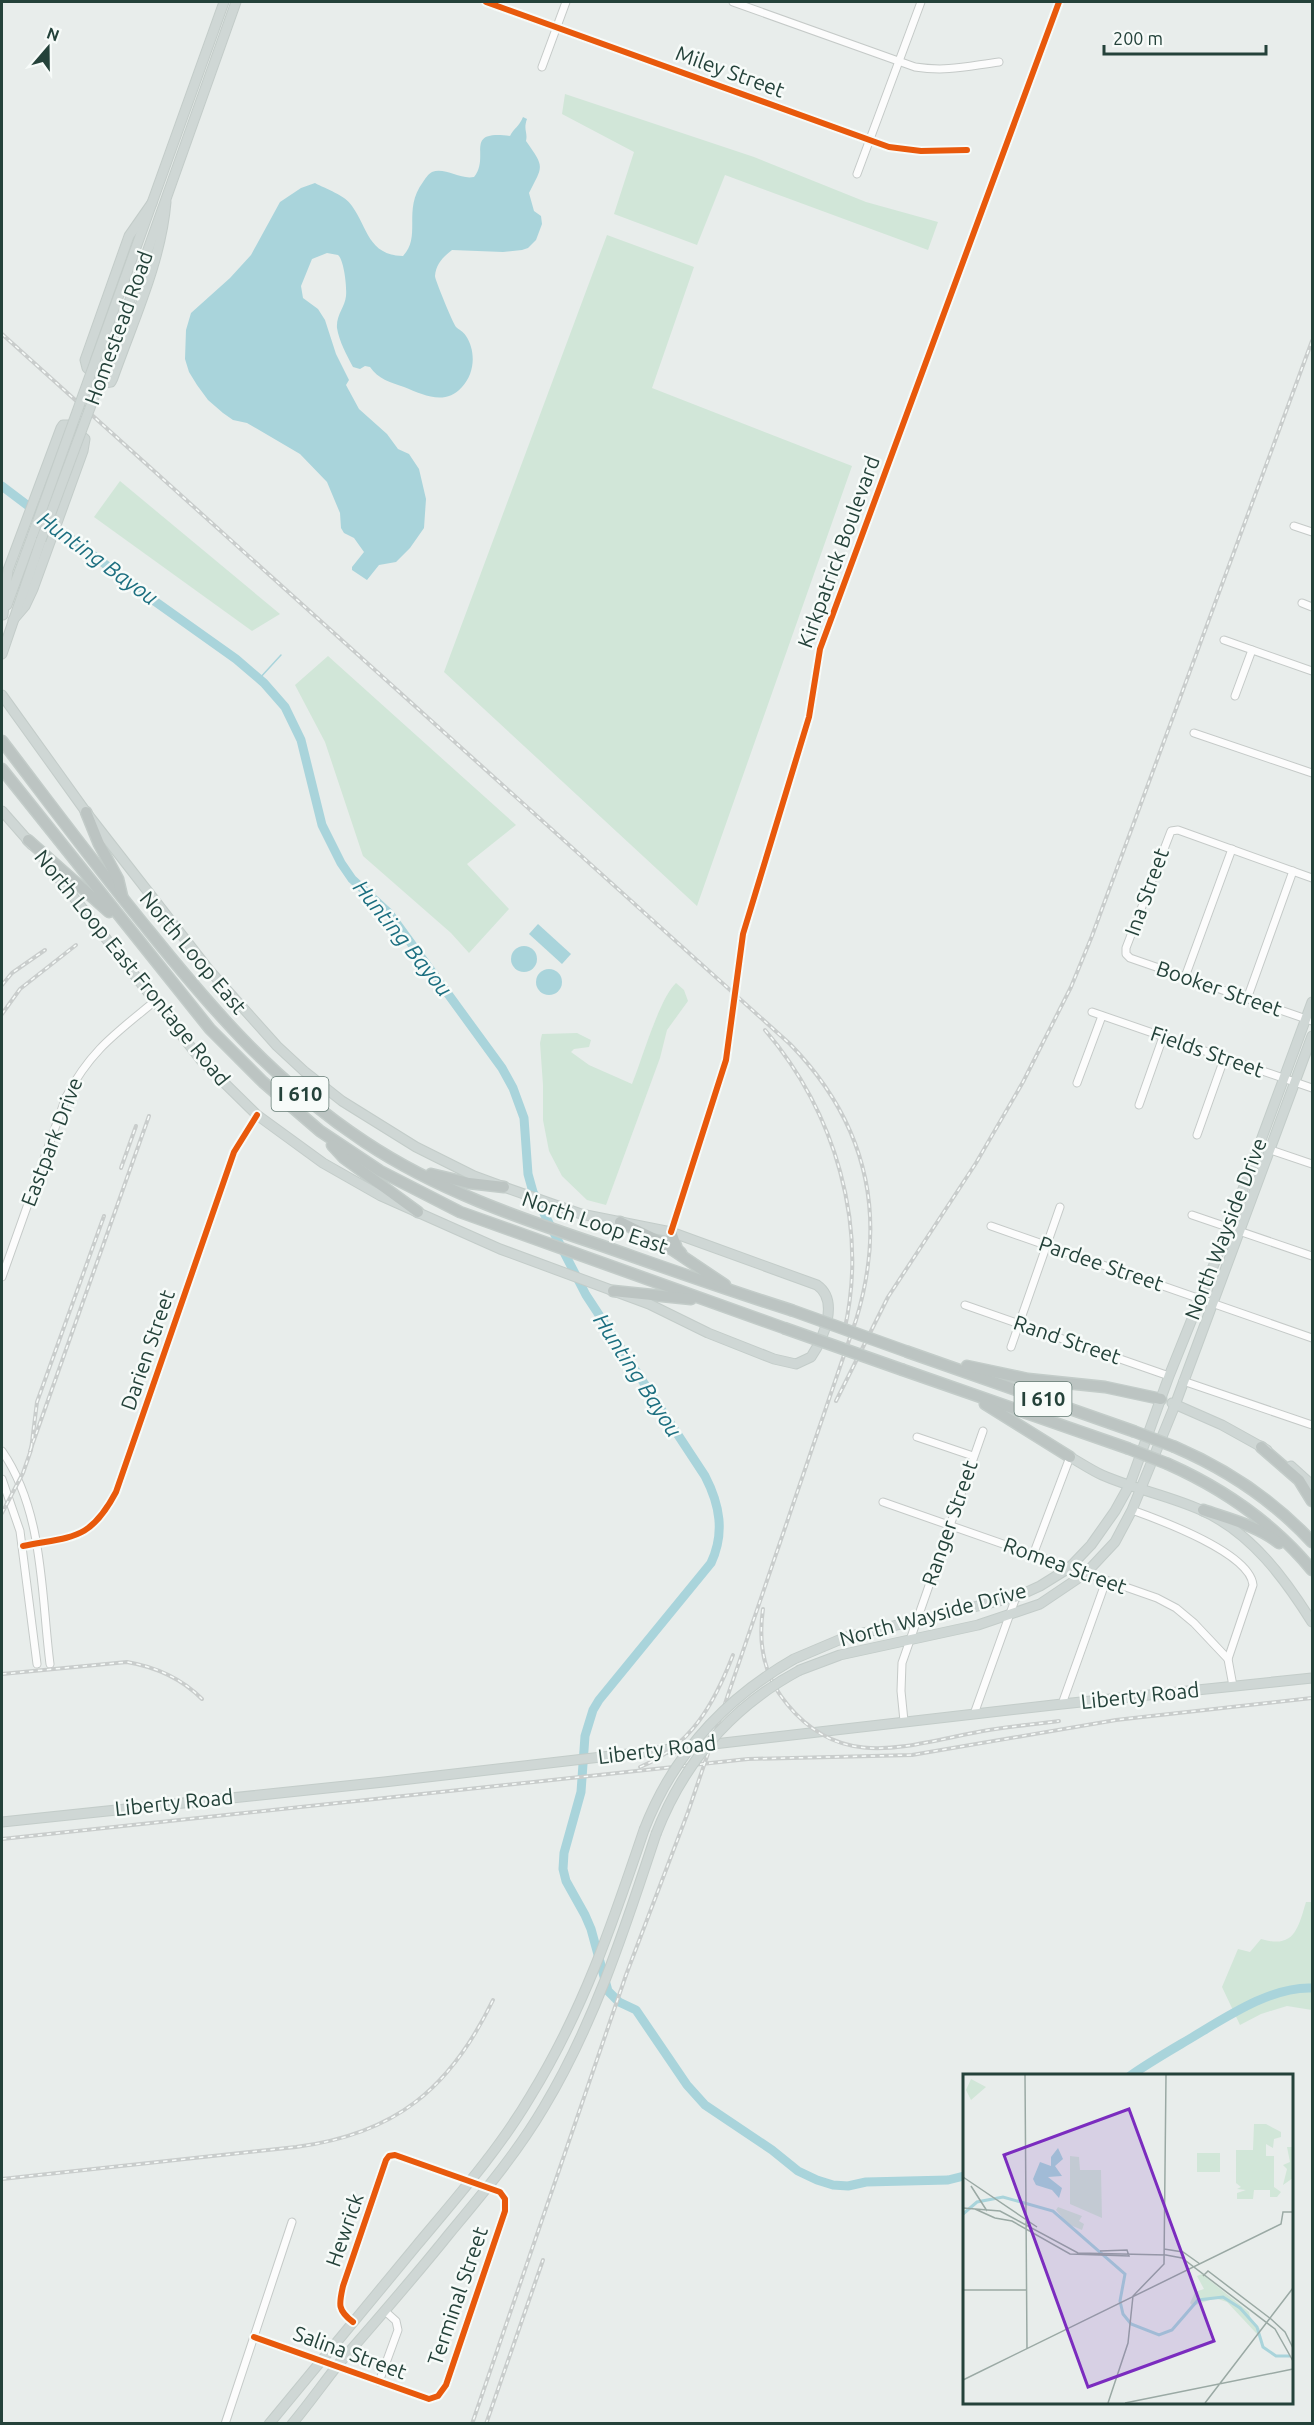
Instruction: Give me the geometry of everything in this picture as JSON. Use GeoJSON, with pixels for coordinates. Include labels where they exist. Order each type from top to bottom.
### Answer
{"type":"FeatureCollection","features":[{"type":"Feature","properties":{"kind":"highway","name":"North Loop East"},"geometry":{"type":"LineString","coordinates":[[2,741],[123,900],[207,1003],[247,1046],[295,1090],[366,1143],[456,1192],[530,1221],[791,1310],[1175,1447],[1206,1461],[1246,1486],[1286,1516],[1312,1542]]}},
{"type":"Feature","properties":{"kind":"highway","name":"North Loop East"},"geometry":{"type":"LineString","coordinates":[[2,769],[210,1029],[263,1082],[320,1131],[372,1166],[460,1212],[1168,1464],[1214,1487],[1255,1515],[1296,1551],[1312,1571]]}},
{"type":"Feature","properties":{"kind":"highway"},"geometry":{"type":"LineString","coordinates":[[86,812],[99,844],[118,879],[123,900]]}},
{"type":"Feature","properties":{"kind":"highway"},"geometry":{"type":"LineString","coordinates":[[28,840],[129,930]]}},
{"type":"Feature","properties":{"kind":"highway"},"geometry":{"type":"LineString","coordinates":[[320,1131],[344,1158],[418,1212]]}},
{"type":"Feature","properties":{"kind":"highway"},"geometry":{"type":"LineString","coordinates":[[407,1167],[469,1184],[504,1187]]}},
{"type":"Feature","properties":{"kind":"highway"},"geometry":{"type":"LineString","coordinates":[[620,1222],[644,1233],[686,1258],[738,1293]]}},
{"type":"Feature","properties":{"kind":"highway"},"geometry":{"type":"LineString","coordinates":[[671,1232],[677,1249],[686,1258]]}},
{"type":"Feature","properties":{"kind":"highway"},"geometry":{"type":"LineString","coordinates":[[614,1291],[712,1302]]}},
{"type":"Feature","properties":{"kind":"highway"},"geometry":{"type":"LineString","coordinates":[[952,1367],[971,1366],[1028,1379],[1105,1387],[1161,1399]]}},
{"type":"Feature","properties":{"kind":"highway"},"geometry":{"type":"LineString","coordinates":[[969,1394],[1070,1458]]}},
{"type":"Feature","properties":{"kind":"highway"},"geometry":{"type":"LineString","coordinates":[[1261,1447],[1299,1480],[1312,1501]]}},
{"type":"Feature","properties":{"kind":"highway"},"geometry":{"type":"LineString","coordinates":[[1203,1510],[1243,1523],[1270,1536],[1312,1571]]}},
{"type":"Feature","properties":{"kind":"main road","name":"Homestead Road"},"geometry":{"type":"LineString","coordinates":[[2,654],[37,537],[124,281],[224,2]]}},
{"type":"Feature","properties":{"kind":"main road","name":"Homestead Road"},"geometry":{"type":"LineString","coordinates":[[2,617],[37,537],[134,289],[236,2]]}},
{"type":"Feature","properties":{"kind":"main road"},"geometry":{"type":"LineString","coordinates":[[152,203],[132,230],[85,360],[87,368],[104,383],[111,382],[113,378],[141,298],[162,235],[166,202]]}},
{"type":"Feature","properties":{"kind":"main road"},"geometry":{"type":"LineString","coordinates":[[2,617],[5,580],[22,531],[61,428],[63,425],[69,425],[82,435],[85,444],[28,600],[13,620]]}},
{"type":"Feature","properties":{"kind":"main road","name":"North Loop East Frontage Road"},"geometry":{"type":"LineString","coordinates":[[2,695],[86,812],[209,970],[277,1046],[304,1071],[342,1101],[406,1142],[463,1171],[581,1214],[671,1232],[812,1282],[822,1288],[829,1301],[829,1311],[811,1357],[796,1364],[774,1359],[614,1291],[500,1249],[381,1197],[306,1151],[257,1115],[201,1060],[28,840],[2,811]]}},
{"type":"Feature","properties":{"kind":"main road","name":"North Wayside Drive"},"geometry":{"type":"LineString","coordinates":[[275,2421],[321,2360],[471,2181],[531,2097],[590,1984],[644,1830],[666,1783],[679,1761],[705,1728],[738,1697],[794,1659],[846,1636],[1016,1597],[1040,1586],[1069,1568],[1098,1539],[1130,1484],[1284,1079],[1309,1020],[1312,1002]]}},
{"type":"Feature","properties":{"kind":"main road","name":"North Wayside Drive"},"geometry":{"type":"LineString","coordinates":[[292,2424],[489,2186],[515,2153],[545,2107],[575,2052],[596,2005],[656,1834],[678,1785],[710,1741],[754,1699],[800,1670],[840,1655],[978,1625],[1040,1604],[1086,1573],[1115,1542],[1132,1510],[1175,1405],[1312,1036]]}},
{"type":"Feature","properties":{"kind":"main road"},"geometry":{"type":"LineString","coordinates":[[1161,1399],[1222,1425],[1261,1447],[1283,1461],[1312,1485]]}},
{"type":"Feature","properties":{"kind":"main road"},"geometry":{"type":"LineString","coordinates":[[1070,1458],[1104,1476],[1203,1510],[1235,1531],[1267,1560],[1291,1589],[1312,1622]]}},
{"type":"Feature","properties":{"kind":"main road","name":"Liberty Road"},"geometry":{"type":"LineString","coordinates":[[2,1822],[569,1761],[904,1721],[1312,1678]]}},
{"type":"Feature","properties":{"kind":"main road"},"geometry":{"type":"LineString","coordinates":[[412,2251],[426,2263]]}},
{"type":"Feature","properties":{"kind":"street","name":"Miley Street"},"geometry":{"type":"LineString","coordinates":[[486,2],[870,140],[905,149],[967,150]]}},
{"type":"Feature","properties":{"kind":"street"},"geometry":{"type":"LineString","coordinates":[[542,67],[566,2]]}},
{"type":"Feature","properties":{"kind":"street"},"geometry":{"type":"LineString","coordinates":[[733,2],[899,62],[936,70],[999,62]]}},
{"type":"Feature","properties":{"kind":"street"},"geometry":{"type":"LineString","coordinates":[[857,174],[921,2]]}},
{"type":"Feature","properties":{"kind":"street","name":"Kirkpatrick Boulevard"},"geometry":{"type":"LineString","coordinates":[[671,1232],[726,1060],[743,934],[809,717],[820,650],[1059,2]]}},
{"type":"Feature","properties":{"kind":"street"},"geometry":{"type":"LineString","coordinates":[[1294,526],[1312,532]]}},
{"type":"Feature","properties":{"kind":"street"},"geometry":{"type":"LineString","coordinates":[[1302,603],[1312,607]]}},
{"type":"Feature","properties":{"kind":"street"},"geometry":{"type":"LineString","coordinates":[[1224,640],[1312,671]]}},
{"type":"Feature","properties":{"kind":"street"},"geometry":{"type":"LineString","coordinates":[[1235,696],[1252,650]]}},
{"type":"Feature","properties":{"kind":"street"},"geometry":{"type":"LineString","coordinates":[[1194,733],[1312,772]]}},
{"type":"Feature","properties":{"kind":"street","name":"Ina Street"},"geometry":{"type":"LineString","coordinates":[[1126,954],[1171,831],[1178,830],[1232,849]]}},
{"type":"Feature","properties":{"kind":"street"},"geometry":{"type":"LineString","coordinates":[[1185,977],[1232,849],[1312,878]]}},
{"type":"Feature","properties":{"kind":"street"},"geometry":{"type":"LineString","coordinates":[[1247,999],[1293,871]]}},
{"type":"Feature","properties":{"kind":"street","name":"Booker Street"},"geometry":{"type":"LineString","coordinates":[[1126,954],[1130,958],[1309,1020]]}},
{"type":"Feature","properties":{"kind":"street","name":"Eastpark Drive"},"geometry":{"type":"LineString","coordinates":[[2,1277],[66,1097],[81,1070],[101,1045],[155,1001]]}},
{"type":"Feature","properties":{"kind":"street","name":"Fields Street"},"geometry":{"type":"LineString","coordinates":[[1092,1012],[1312,1088]]}},
{"type":"Feature","properties":{"kind":"street"},"geometry":{"type":"LineString","coordinates":[[1077,1083],[1102,1016]]}},
{"type":"Feature","properties":{"kind":"street"},"geometry":{"type":"LineString","coordinates":[[1139,1105],[1163,1037]]}},
{"type":"Feature","properties":{"kind":"street"},"geometry":{"type":"LineString","coordinates":[[1197,1135],[1224,1059]]}},
{"type":"Feature","properties":{"kind":"street","name":"Darien Street"},"geometry":{"type":"LineString","coordinates":[[23,1546],[80,1534],[89,1528],[106,1509],[116,1492],[234,1152],[257,1115]]}},
{"type":"Feature","properties":{"kind":"street"},"geometry":{"type":"LineString","coordinates":[[1259,1146],[1312,1164]]}},
{"type":"Feature","properties":{"kind":"street"},"geometry":{"type":"LineString","coordinates":[[1011,1347],[1060,1207]]}},
{"type":"Feature","properties":{"kind":"street"},"geometry":{"type":"LineString","coordinates":[[1192,1215],[1312,1256]]}},
{"type":"Feature","properties":{"kind":"street","name":"Pardee Street"},"geometry":{"type":"LineString","coordinates":[[991,1226],[1312,1338]]}},
{"type":"Feature","properties":{"kind":"street","name":"Rand Street"},"geometry":{"type":"LineString","coordinates":[[965,1305],[1170,1376]]}},
{"type":"Feature","properties":{"kind":"street"},"geometry":{"type":"LineString","coordinates":[[1183,1381],[1312,1425]]}},
{"type":"Feature","properties":{"kind":"street","name":"Ranger Street"},"geometry":{"type":"LineString","coordinates":[[904,1721],[901,1691],[902,1663],[983,1431]]}},
{"type":"Feature","properties":{"kind":"street"},"geometry":{"type":"LineString","coordinates":[[917,1437],[973,1456]]}},
{"type":"Feature","properties":{"kind":"street"},"geometry":{"type":"LineString","coordinates":[[2,1451],[22,1490],[32,1522],[50,1664]]}},
{"type":"Feature","properties":{"kind":"street"},"geometry":{"type":"LineString","coordinates":[[1033,1555],[1070,1458]]}},
{"type":"Feature","properties":{"kind":"street"},"geometry":{"type":"LineString","coordinates":[[2,1479],[16,1517],[23,1546],[37,1665]]}},
{"type":"Feature","properties":{"kind":"street","name":"Romea Street"},"geometry":{"type":"LineString","coordinates":[[883,1502],[1157,1598],[1176,1608],[1194,1623],[1228,1659]]}},
{"type":"Feature","properties":{"kind":"street"},"geometry":{"type":"LineString","coordinates":[[1132,1510],[1199,1537],[1230,1557],[1251,1575],[1253,1586],[1228,1659],[1233,1686]]}},
{"type":"Feature","properties":{"kind":"street"},"geometry":{"type":"LineString","coordinates":[[1062,1704],[1106,1581]]}},
{"type":"Feature","properties":{"kind":"street"},"geometry":{"type":"LineString","coordinates":[[974,1714],[1016,1597]]}},
{"type":"Feature","properties":{"kind":"street"},"geometry":{"type":"LineString","coordinates":[[34,1643],[47,1641]]}},
{"type":"Feature","properties":{"kind":"street","name":"Hewrick"},"geometry":{"type":"LineString","coordinates":[[353,2322],[341,2311],[343,2286],[386,2160],[392,2155],[471,2181]]}},
{"type":"Feature","properties":{"kind":"street"},"geometry":{"type":"LineString","coordinates":[[471,2181],[489,2186]]}},
{"type":"Feature","properties":{"kind":"street","name":"Terminal Street"},"geometry":{"type":"LineString","coordinates":[[435,2397],[446,2385],[505,2211],[506,2203],[500,2192],[489,2186]]}},
{"type":"Feature","properties":{"kind":"street"},"geometry":{"type":"LineString","coordinates":[[225,2424],[292,2222]]}},
{"type":"Feature","properties":{"kind":"street"},"geometry":{"type":"LineString","coordinates":[[379,2382],[398,2330],[396,2321],[386,2312]]}},
{"type":"Feature","properties":{"kind":"street","name":"Salina Street"},"geometry":{"type":"LineString","coordinates":[[254,2337],[429,2399],[435,2397]]}},
{"type":"Feature","properties":{"kind":"green space"},"geometry":{"type":"Polygon","coordinates":[[[565,94],[754,157],[866,202],[938,222],[928,250],[725,175],[697,245],[614,214],[634,152],[562,114],[565,94]]]}},
{"type":"Feature","properties":{"kind":"green space"},"geometry":{"type":"Polygon","coordinates":[[[607,235],[694,267],[652,388],[852,466],[697,906],[444,672],[607,235]]]}},
{"type":"Feature","properties":{"kind":"green space"},"geometry":{"type":"Polygon","coordinates":[[[120,481],[280,614],[252,631],[94,517],[120,481]]]}},
{"type":"Feature","properties":{"kind":"green space"},"geometry":{"type":"Polygon","coordinates":[[[328,656],[516,825],[467,864],[509,909],[469,953],[451,933],[363,856],[325,742],[295,685],[328,656]]]}},
{"type":"Feature","properties":{"kind":"green space"},"geometry":{"type":"Polygon","coordinates":[[[676,983],[684,990],[688,1001],[667,1030],[660,1058],[606,1205],[587,1200],[562,1176],[549,1151],[543,1120],[540,1043],[542,1034],[577,1033],[591,1040],[589,1047],[574,1049],[571,1052],[589,1065],[632,1084],[663,1002],[676,983]]]}},
{"type":"Feature","properties":{"kind":"green space"},"geometry":{"type":"Polygon","coordinates":[[[1306,1902],[1312,1902],[1312,2010],[1287,2006],[1261,2014],[1240,2025],[1222,1987],[1238,1949],[1250,1952],[1261,1939],[1281,1941],[1288,1939],[1297,1928],[1306,1902]]]}},
{"type":"Feature","properties":{"kind":"water"},"geometry":{"type":"Polygon","coordinates":[[[523,117],[527,119],[526,141],[540,167],[529,193],[534,211],[541,216],[542,224],[536,240],[528,248],[522,250],[503,252],[452,250],[440,261],[435,276],[451,318],[456,327],[466,336],[473,355],[470,375],[455,393],[441,397],[427,396],[385,380],[370,367],[365,366],[360,369],[353,367],[341,343],[337,328],[346,292],[343,268],[338,255],[327,253],[312,259],[301,286],[303,298],[318,309],[325,320],[336,354],[349,380],[346,385],[359,409],[387,434],[398,449],[409,454],[419,469],[426,499],[424,528],[410,548],[396,562],[379,565],[367,580],[352,570],[364,552],[354,538],[344,533],[341,528],[340,513],[327,482],[300,454],[247,423],[233,420],[223,413],[208,400],[197,385],[189,372],[185,359],[186,330],[191,313],[230,278],[251,255],[280,202],[301,188],[315,183],[349,202],[376,246],[391,254],[403,256],[411,240],[412,212],[417,192],[428,175],[442,171],[463,177],[474,177],[480,161],[482,141],[495,135],[510,136],[523,117]]]}},
{"type":"Feature","properties":{"kind":"water"},"geometry":{"type":"Polygon","coordinates":[[[538,924],[571,954],[562,964],[529,934],[538,924]]]}},
{"type":"Feature","properties":{"kind":"water"},"geometry":{"type":"Polygon","coordinates":[[[524,946],[533,950],[537,959],[533,968],[524,972],[515,968],[511,959],[515,950],[524,946]]]}},
{"type":"Feature","properties":{"kind":"water"},"geometry":{"type":"Polygon","coordinates":[[[549,969],[558,973],[562,982],[558,991],[549,995],[540,991],[536,982],[540,973],[549,969]]]}},
{"type":"Feature","properties":{"kind":"waterway","name":"Hunting Bayou"},"geometry":{"type":"LineString","coordinates":[[2,486],[139,590],[236,659],[264,683],[285,707],[301,740],[322,825],[341,863],[352,879],[389,913],[502,1068],[513,1088],[524,1118],[528,1174],[533,1192],[586,1295],[710,1487],[719,1519],[718,1541],[711,1563],[599,1700],[593,1710],[585,1736],[581,1792],[564,1853],[563,1869],[566,1881],[591,1929],[608,1991],[619,2002],[636,2010],[687,2085],[705,2105],[772,2150],[798,2171],[833,2185],[848,2186],[866,2182],[948,2180],[963,2176]]}},
{"type":"Feature","properties":{"kind":"waterway"},"geometry":{"type":"LineString","coordinates":[[259,679],[281,655]]}},
{"type":"Feature","properties":{"kind":"waterway","name":"Hunting Bayou"},"geometry":{"type":"LineString","coordinates":[[1133,2074],[1244,2007],[1278,1993],[1312,1988]]}},
{"type":"Feature","properties":{"kind":"railway"},"geometry":{"type":"LineString","coordinates":[[2,334],[790,1044],[816,1074],[837,1106],[853,1138],[864,1172],[869,1207],[870,1244],[866,1281],[856,1320],[688,1812],[626,1975],[472,2424]]}},
{"type":"Feature","properties":{"kind":"railway"},"geometry":{"type":"LineString","coordinates":[[836,1401],[888,1297],[976,1163],[1023,1082],[1071,987],[1092,936],[1312,341]]}},
{"type":"Feature","properties":{"kind":"railway"},"geometry":{"type":"LineString","coordinates":[[2,1014],[20,989],[76,945]]}},
{"type":"Feature","properties":{"kind":"railway"},"geometry":{"type":"LineString","coordinates":[[2,985],[12,973],[45,950]]}},
{"type":"Feature","properties":{"kind":"railway"},"geometry":{"type":"LineString","coordinates":[[765,1030],[790,1062],[810,1097],[827,1133],[840,1172],[848,1211],[852,1251],[851,1292],[844,1332]]}},
{"type":"Feature","properties":{"kind":"railway"},"geometry":{"type":"LineString","coordinates":[[30,1451],[149,1116]]}},
{"type":"Feature","properties":{"kind":"railway"},"geometry":{"type":"LineString","coordinates":[[121,1168],[136,1126]]}},
{"type":"Feature","properties":{"kind":"railway"},"geometry":{"type":"LineString","coordinates":[[2,1513],[23,1473],[31,1450],[37,1402],[104,1216]]}},
{"type":"Feature","properties":{"kind":"railway"},"geometry":{"type":"LineString","coordinates":[[763,1609],[762,1647],[773,1683],[787,1704],[807,1724],[828,1738],[850,1745],[873,1748],[897,1747],[994,1729],[1059,1721]]}},
{"type":"Feature","properties":{"kind":"railway"},"geometry":{"type":"LineString","coordinates":[[640,1767],[673,1748],[698,1722],[718,1690],[733,1655]]}},
{"type":"Feature","properties":{"kind":"railway"},"geometry":{"type":"LineString","coordinates":[[2,1674],[127,1662],[168,1674],[186,1685],[202,1699]]}},
{"type":"Feature","properties":{"kind":"railway"},"geometry":{"type":"LineString","coordinates":[[2,1839],[748,1759],[912,1755],[1116,1720],[1312,1698]]}},
{"type":"Feature","properties":{"kind":"railway"},"geometry":{"type":"LineString","coordinates":[[2,2179],[296,2147],[331,2141],[362,2131],[416,2102],[438,2082],[458,2059],[493,2000]]}},
{"type":"Feature","properties":{"kind":"railway"},"geometry":{"type":"LineString","coordinates":[[486,2424],[543,2260]]}},
{"type":"Feature","properties":{"kind":"cycle path"},"geometry":{"type":"LineString","coordinates":[[486,2],[889,147],[921,151],[967,150]]}},
{"type":"Feature","properties":{"kind":"cycle path"},"geometry":{"type":"LineString","coordinates":[[671,1232],[726,1060],[743,934],[809,717],[820,649],[1059,2]]}},
{"type":"Feature","properties":{"kind":"cycle path"},"geometry":{"type":"LineString","coordinates":[[23,1546],[78,1534],[98,1520],[116,1492],[234,1152],[257,1115]]}},
{"type":"Feature","properties":{"kind":"cycle path"},"geometry":{"type":"LineString","coordinates":[[254,2337],[429,2399],[438,2396],[446,2385],[505,2211],[505,2199],[500,2192],[395,2155],[389,2156],[343,2286],[340,2306],[344,2314],[353,2322]]}}]}
